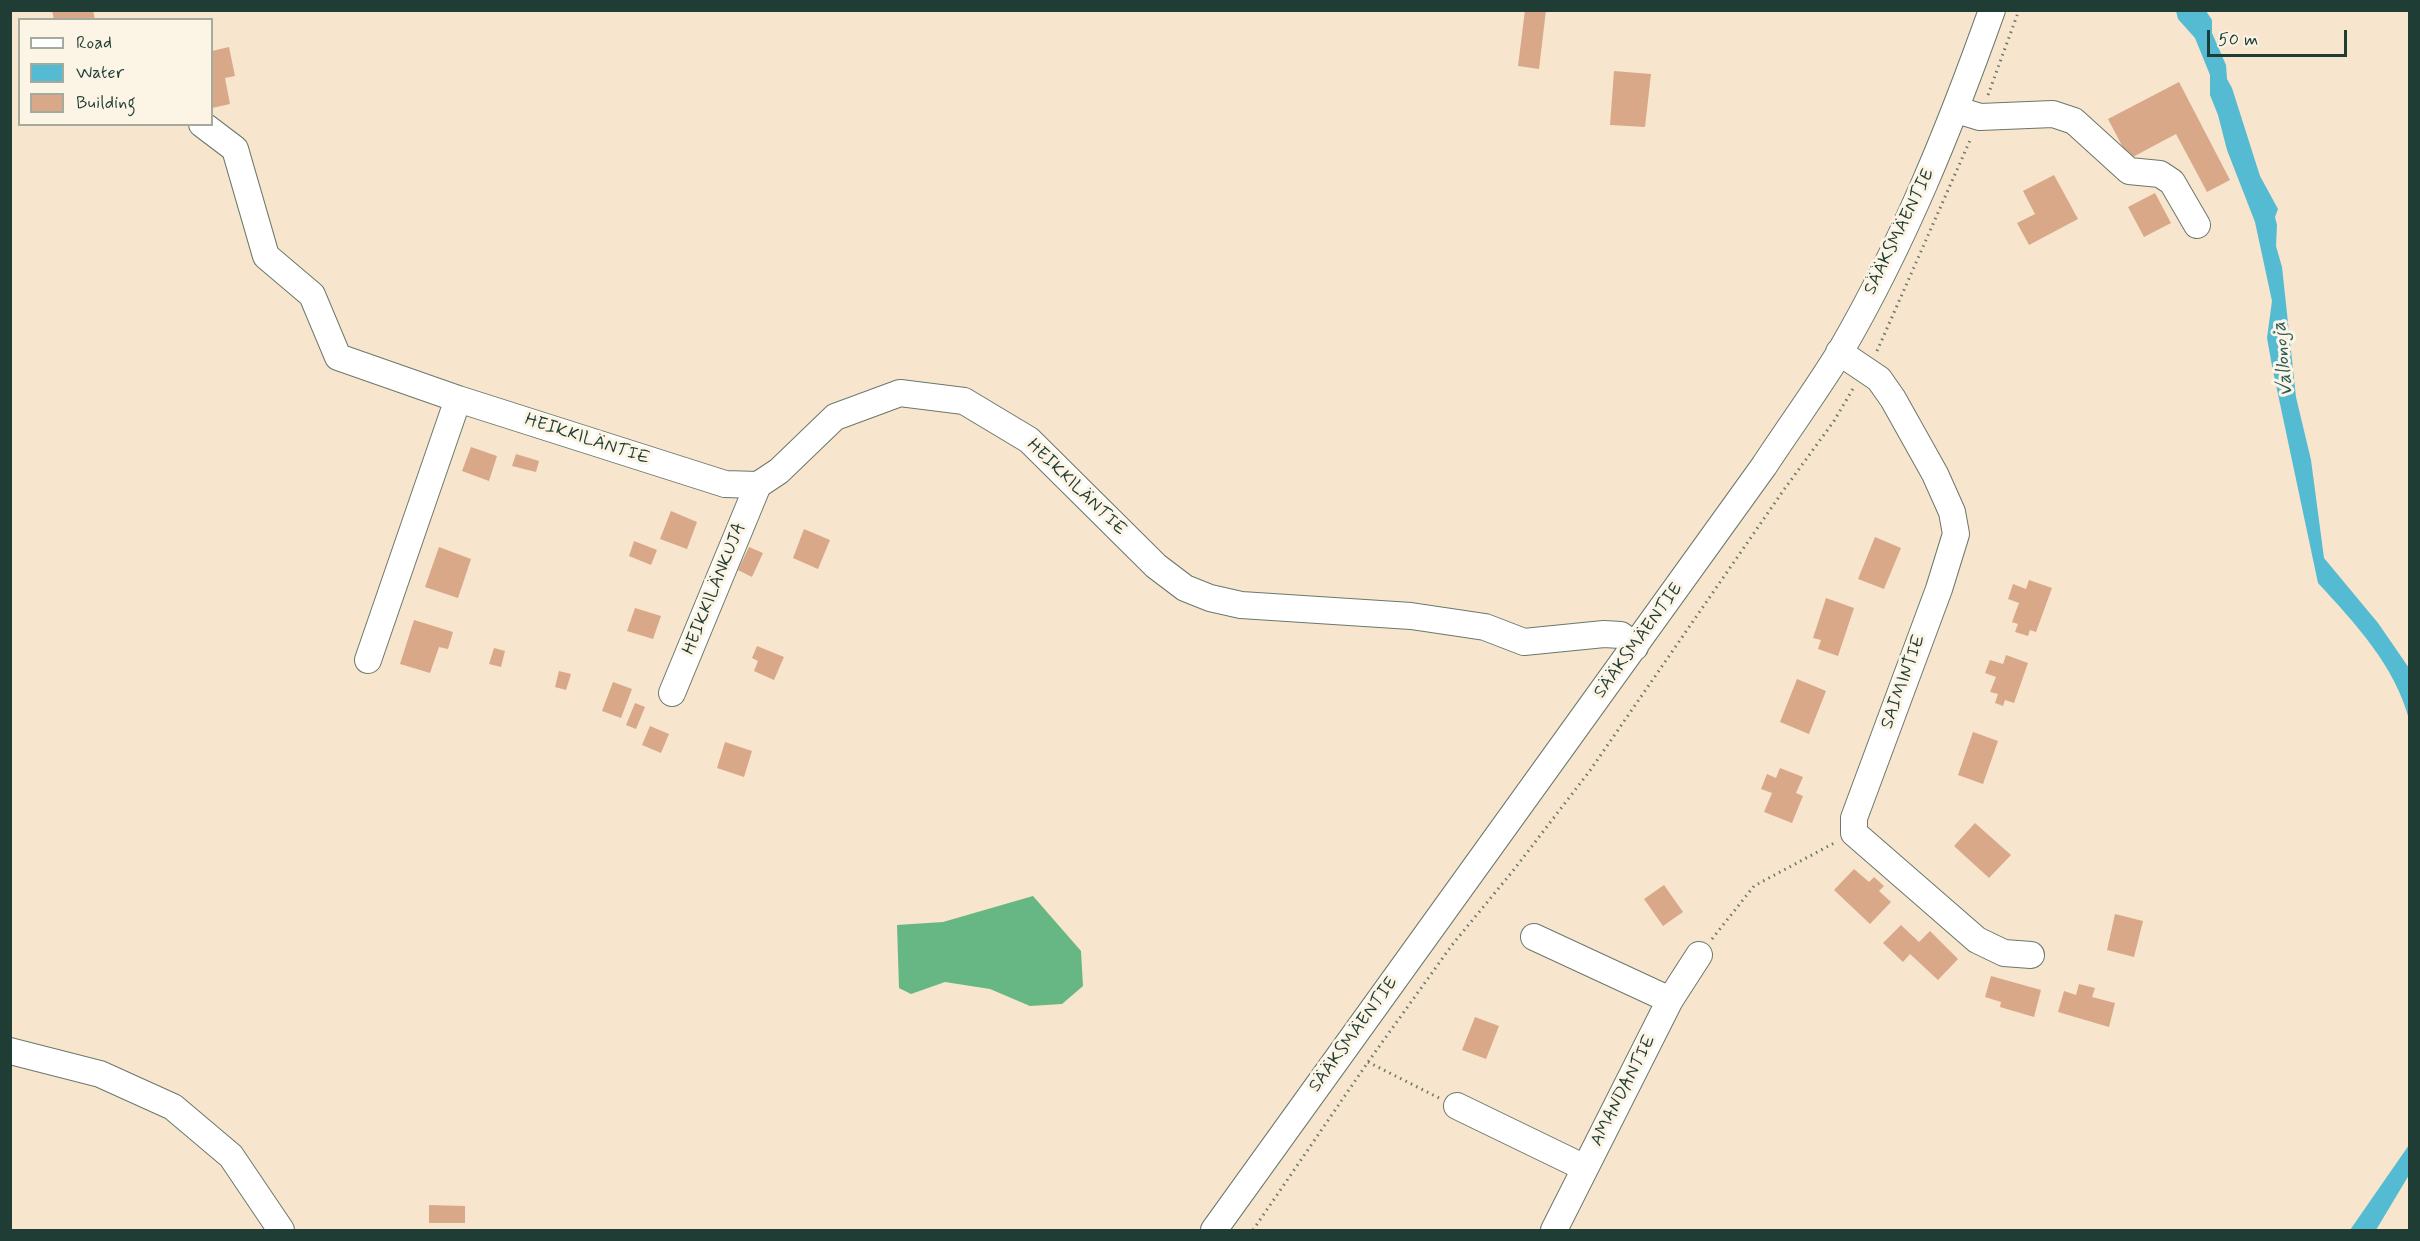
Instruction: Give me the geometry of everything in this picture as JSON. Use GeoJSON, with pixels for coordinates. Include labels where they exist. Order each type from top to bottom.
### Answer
{"type":"FeatureCollection","features":[{"type":"Feature","properties":{"kind":"street","name":"SÄÄKSMÄENTIE"},"geometry":{"type":"LineString","coordinates":[[1214,1230],[1764,466],[1839,352],[1898,242],[1957,110],[1992,10]]}},
{"type":"Feature","properties":{"kind":"street"},"geometry":{"type":"LineString","coordinates":[[1957,110],[1980,117],[2053,114],[2074,121],[2129,171],[2160,174],[2172,182],[2197,225]]}},
{"type":"Feature","properties":{"kind":"street","name":"HEIKKILÄNTIE"},"geometry":{"type":"LineString","coordinates":[[205,126],[235,149],[266,256],[312,295],[338,357],[458,399],[725,484],[758,485],[779,471],[835,417],[900,393],[964,401],[1029,440],[1156,566],[1185,588],[1210,598],[1241,604],[1411,616],[1485,627],[1524,642],[1605,634],[1621,635],[1635,647]]}},
{"type":"Feature","properties":{"kind":"street","name":"SAIMINTIE"},"geometry":{"type":"LineString","coordinates":[[1839,352],[1879,379],[1893,399],[1935,474],[1952,512],[1956,534],[1939,589],[1854,818],[1854,833]]}},
{"type":"Feature","properties":{"kind":"street"},"geometry":{"type":"LineString","coordinates":[[368,660],[458,399]]}},
{"type":"Feature","properties":{"kind":"street","name":"HEIKKILÄNKUJA"},"geometry":{"type":"LineString","coordinates":[[672,693],[758,485]]}},
{"type":"Feature","properties":{"kind":"street"},"geometry":{"type":"LineString","coordinates":[[1854,833],[1977,940],[2004,953],[2031,955]]}},
{"type":"Feature","properties":{"kind":"street"},"geometry":{"type":"LineString","coordinates":[[1534,937],[1670,1000]]}},
{"type":"Feature","properties":{"kind":"street","name":"AMANDANTIE"},"geometry":{"type":"LineString","coordinates":[[1560,1228],[1585,1168],[1670,1000],[1699,955]]}},
{"type":"Feature","properties":{"kind":"street"},"geometry":{"type":"LineString","coordinates":[[10,1050],[100,1074],[173,1107],[231,1156],[281,1230]]}},
{"type":"Feature","properties":{"kind":"street"},"geometry":{"type":"LineString","coordinates":[[1457,1106],[1585,1168]]}},
{"type":"Feature","properties":{"kind":"path"},"geometry":{"type":"LineString","coordinates":[[1699,955],[1754,886],[1854,833]]}},
{"type":"Feature","properties":{"kind":"path"},"geometry":{"type":"LineString","coordinates":[[1368,1062],[1457,1106]]}},
{"type":"Feature","properties":{"kind":"green space"},"geometry":{"type":"Polygon","coordinates":[[[1033,896],[1081,951],[1083,986],[1062,1004],[1030,1006],[990,989],[945,982],[911,994],[899,988],[897,925],[943,922],[1033,896]]]}},
{"type":"Feature","properties":{"kind":"water","name":"Vallonoja"},"geometry":{"type":"Polygon","coordinates":[[[2176,11],[2206,11],[2212,20],[2212,33],[2226,65],[2227,79],[2232,88],[2260,176],[2278,209],[2275,217],[2276,246],[2282,267],[2296,397],[2311,460],[2324,558],[2378,623],[2409,668],[2409,719],[2403,700],[2384,663],[2346,614],[2318,583],[2267,338],[2272,301],[2255,222],[2227,150],[2210,95],[2210,75],[2195,38],[2178,19],[2176,11]]]}},
{"type":"Feature","properties":{"kind":"water"},"geometry":{"type":"Polygon","coordinates":[[[2409,1145],[2409,1175],[2376,1230],[2350,1230],[2409,1145]]]}},
{"type":"Feature","properties":{"kind":"building"},"geometry":{"type":"Polygon","coordinates":[[[52,10],[93,10],[95,18],[54,18],[52,10]]]}},
{"type":"Feature","properties":{"kind":"building"},"geometry":{"type":"Polygon","coordinates":[[[1525,10],[1546,10],[1539,69],[1518,66],[1525,10]]]}},
{"type":"Feature","properties":{"kind":"building"},"geometry":{"type":"Polygon","coordinates":[[[229,47],[235,76],[225,78],[230,104],[213,108],[213,51],[229,47]]]}},
{"type":"Feature","properties":{"kind":"building"},"geometry":{"type":"Polygon","coordinates":[[[1614,71],[1651,74],[1645,127],[1610,125],[1614,71]]]}},
{"type":"Feature","properties":{"kind":"building"},"geometry":{"type":"Polygon","coordinates":[[[2179,82],[2230,180],[2207,192],[2176,134],[2129,159],[2108,119],[2179,82]]]}},
{"type":"Feature","properties":{"kind":"building"},"geometry":{"type":"Polygon","coordinates":[[[2054,175],[2078,219],[2029,245],[2017,223],[2035,214],[2023,191],[2054,175]]]}},
{"type":"Feature","properties":{"kind":"building"},"geometry":{"type":"Polygon","coordinates":[[[2155,193],[2171,223],[2144,237],[2128,207],[2155,193]]]}},
{"type":"Feature","properties":{"kind":"building"},"geometry":{"type":"Polygon","coordinates":[[[471,447],[497,456],[489,481],[462,471],[471,447]]]}},
{"type":"Feature","properties":{"kind":"building"},"geometry":{"type":"Polygon","coordinates":[[[516,454],[539,461],[536,472],[512,466],[516,454]]]}},
{"type":"Feature","properties":{"kind":"building"},"geometry":{"type":"Polygon","coordinates":[[[671,511],[697,522],[687,549],[660,539],[671,511]]]}},
{"type":"Feature","properties":{"kind":"building"},"geometry":{"type":"Polygon","coordinates":[[[804,529],[830,540],[818,569],[793,558],[804,529]]]}},
{"type":"Feature","properties":{"kind":"building"},"geometry":{"type":"Polygon","coordinates":[[[1875,537],[1901,548],[1884,589],[1858,579],[1875,537]]]}},
{"type":"Feature","properties":{"kind":"building"},"geometry":{"type":"Polygon","coordinates":[[[634,541],[657,550],[651,565],[629,556],[634,541]]]}},
{"type":"Feature","properties":{"kind":"building"},"geometry":{"type":"Polygon","coordinates":[[[439,547],[471,559],[458,598],[425,587],[439,547]]]}},
{"type":"Feature","properties":{"kind":"building"},"geometry":{"type":"Polygon","coordinates":[[[749,547],[763,553],[752,577],[738,570],[749,547]]]}},
{"type":"Feature","properties":{"kind":"building"},"geometry":{"type":"Polygon","coordinates":[[[2029,580],[2052,588],[2036,632],[2030,630],[2028,636],[2015,632],[2018,624],[2012,622],[2019,603],[2008,599],[2013,584],[2026,589],[2029,580]]]}},
{"type":"Feature","properties":{"kind":"building"},"geometry":{"type":"Polygon","coordinates":[[[1826,598],[1854,608],[1838,656],[1818,649],[1821,640],[1813,638],[1826,598]]]}},
{"type":"Feature","properties":{"kind":"building"},"geometry":{"type":"Polygon","coordinates":[[[635,608],[661,616],[653,639],[627,631],[635,608]]]}},
{"type":"Feature","properties":{"kind":"building"},"geometry":{"type":"Polygon","coordinates":[[[414,620],[453,632],[448,649],[439,647],[430,673],[400,664],[414,620]]]}},
{"type":"Feature","properties":{"kind":"building"},"geometry":{"type":"Polygon","coordinates":[[[757,646],[784,657],[774,680],[754,671],[758,661],[752,658],[757,646]]]}},
{"type":"Feature","properties":{"kind":"building"},"geometry":{"type":"Polygon","coordinates":[[[494,648],[505,651],[501,667],[489,664],[494,648]]]}},
{"type":"Feature","properties":{"kind":"building"},"geometry":{"type":"Polygon","coordinates":[[[2006,655],[2028,663],[2014,703],[2005,700],[2003,706],[1995,703],[1998,694],[1990,692],[1996,677],[1985,673],[1990,660],[2003,664],[2006,655]]]}},
{"type":"Feature","properties":{"kind":"building"},"geometry":{"type":"Polygon","coordinates":[[[559,671],[571,674],[566,690],[555,687],[559,671]]]}},
{"type":"Feature","properties":{"kind":"building"},"geometry":{"type":"Polygon","coordinates":[[[1797,679],[1826,691],[1809,734],[1780,722],[1797,679]]]}},
{"type":"Feature","properties":{"kind":"building"},"geometry":{"type":"Polygon","coordinates":[[[613,682],[632,689],[621,718],[602,711],[613,682]]]}},
{"type":"Feature","properties":{"kind":"building"},"geometry":{"type":"Polygon","coordinates":[[[635,703],[645,707],[636,729],[626,725],[635,703]]]}},
{"type":"Feature","properties":{"kind":"building"},"geometry":{"type":"Polygon","coordinates":[[[650,726],[669,734],[661,753],[642,745],[650,726]]]}},
{"type":"Feature","properties":{"kind":"building"},"geometry":{"type":"Polygon","coordinates":[[[1973,732],[1998,741],[1983,784],[1958,775],[1973,732]]]}},
{"type":"Feature","properties":{"kind":"building"},"geometry":{"type":"Polygon","coordinates":[[[725,742],[752,751],[744,777],[717,768],[725,742]]]}},
{"type":"Feature","properties":{"kind":"building"},"geometry":{"type":"Polygon","coordinates":[[[1780,768],[1803,777],[1796,793],[1803,796],[1792,823],[1764,812],[1772,793],[1761,789],[1767,774],[1776,778],[1780,768]]]}},
{"type":"Feature","properties":{"kind":"building"},"geometry":{"type":"Polygon","coordinates":[[[1975,823],[2011,855],[1989,878],[1954,846],[1975,823]]]}},
{"type":"Feature","properties":{"kind":"building"},"geometry":{"type":"Polygon","coordinates":[[[1854,869],[1869,882],[1874,877],[1884,886],[1879,891],[1891,902],[1870,924],[1834,890],[1854,869]]]}},
{"type":"Feature","properties":{"kind":"building"},"geometry":{"type":"Polygon","coordinates":[[[1664,885],[1683,912],[1663,926],[1644,899],[1664,885]]]}},
{"type":"Feature","properties":{"kind":"building"},"geometry":{"type":"Polygon","coordinates":[[[2115,914],[2143,921],[2134,957],[2107,950],[2115,914]]]}},
{"type":"Feature","properties":{"kind":"building"},"geometry":{"type":"Polygon","coordinates":[[[1901,925],[1919,942],[1930,931],[1958,959],[1938,980],[1910,954],[1903,962],[1883,943],[1901,925]]]}},
{"type":"Feature","properties":{"kind":"building"},"geometry":{"type":"Polygon","coordinates":[[[1991,976],[2041,990],[2034,1017],[2000,1007],[2001,1002],[1985,997],[1991,976]]]}},
{"type":"Feature","properties":{"kind":"building"},"geometry":{"type":"Polygon","coordinates":[[[2079,984],[2095,988],[2092,997],[2115,1003],[2109,1027],[2058,1012],[2064,991],[2076,995],[2079,984]]]}},
{"type":"Feature","properties":{"kind":"building"},"geometry":{"type":"Polygon","coordinates":[[[1475,1017],[1499,1026],[1486,1059],[1462,1050],[1475,1017]]]}},
{"type":"Feature","properties":{"kind":"building"},"geometry":{"type":"Polygon","coordinates":[[[429,1205],[465,1206],[465,1223],[429,1223],[429,1205]]]}}]}
